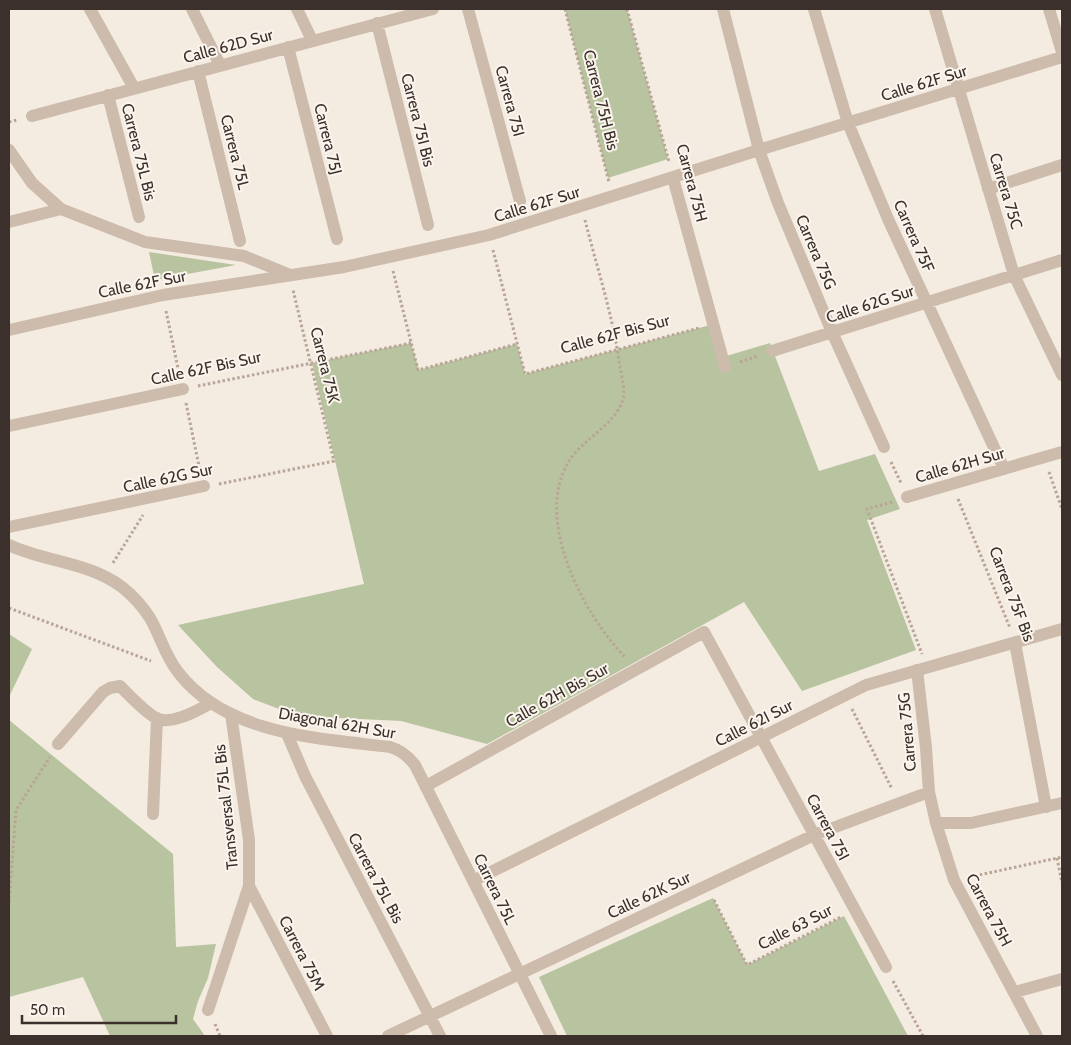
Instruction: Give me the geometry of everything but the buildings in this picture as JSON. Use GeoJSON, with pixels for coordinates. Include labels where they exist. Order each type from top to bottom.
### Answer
{"type":"FeatureCollection","features":[{"type":"Feature","properties":{"kind":"street"},"geometry":{"type":"LineString","coordinates":[[90,9],[134,88]]}},
{"type":"Feature","properties":{"kind":"street"},"geometry":{"type":"LineString","coordinates":[[192,9],[220,65]]}},
{"type":"Feature","properties":{"kind":"street"},"geometry":{"type":"LineString","coordinates":[[297,9],[312,40]]}},
{"type":"Feature","properties":{"kind":"street","name":"Calle 62D Sur"},"geometry":{"type":"LineString","coordinates":[[32,116],[108,94],[377,24],[402,13],[433,9]]}},
{"type":"Feature","properties":{"kind":"street","name":"Carrera 75I"},"geometry":{"type":"LineString","coordinates":[[468,9],[520,202]]}},
{"type":"Feature","properties":{"kind":"street","name":"Carrera 75G"},"geometry":{"type":"LineString","coordinates":[[723,9],[759,150],[778,203],[832,332],[884,447]]}},
{"type":"Feature","properties":{"kind":"street","name":"Carrera 75F"},"geometry":{"type":"LineString","coordinates":[[814,9],[848,123],[888,219],[1004,469]]}},
{"type":"Feature","properties":{"kind":"street","name":"Carrera 75C"},"geometry":{"type":"LineString","coordinates":[[934,9],[1014,275],[1062,376]]}},
{"type":"Feature","properties":{"kind":"street"},"geometry":{"type":"LineString","coordinates":[[1049,9],[1062,52]]}},
{"type":"Feature","properties":{"kind":"street","name":"Carrera 75I Bis"},"geometry":{"type":"LineString","coordinates":[[377,24],[428,225]]}},
{"type":"Feature","properties":{"kind":"street","name":"Carrera 75J"},"geometry":{"type":"LineString","coordinates":[[288,47],[337,239]]}},
{"type":"Feature","properties":{"kind":"street","name":"Calle 62F Sur"},"geometry":{"type":"LineString","coordinates":[[9,330],[163,295],[344,267],[489,235],[1062,57]]}},
{"type":"Feature","properties":{"kind":"street","name":"Carrera 75L"},"geometry":{"type":"LineString","coordinates":[[198,71],[240,241]]}},
{"type":"Feature","properties":{"kind":"street","name":"Carrera 75L Bis"},"geometry":{"type":"LineString","coordinates":[[108,94],[139,217]]}},
{"type":"Feature","properties":{"kind":"street"},"geometry":{"type":"LineString","coordinates":[[9,150],[32,183],[61,208],[145,242],[244,256],[290,276]]}},
{"type":"Feature","properties":{"kind":"street"},"geometry":{"type":"LineString","coordinates":[[988,189],[1062,165]]}},
{"type":"Feature","properties":{"kind":"street","name":"Carrera 75H"},"geometry":{"type":"LineString","coordinates":[[673,178],[725,367]]}},
{"type":"Feature","properties":{"kind":"street"},"geometry":{"type":"LineString","coordinates":[[9,222],[61,208]]}},
{"type":"Feature","properties":{"kind":"street","name":"Calle 62G Sur"},"geometry":{"type":"LineString","coordinates":[[772,351],[1062,260]]}},
{"type":"Feature","properties":{"kind":"street","name":"Calle 62F Bis Sur"},"geometry":{"type":"LineString","coordinates":[[9,426],[183,389]]}},
{"type":"Feature","properties":{"kind":"street","name":"Calle 62H Sur"},"geometry":{"type":"LineString","coordinates":[[907,497],[1062,452]]}},
{"type":"Feature","properties":{"kind":"street","name":"Calle 62G Sur"},"geometry":{"type":"LineString","coordinates":[[9,527],[204,486]]}},
{"type":"Feature","properties":{"kind":"street","name":"Diagonal 62H Sur"},"geometry":{"type":"LineString","coordinates":[[9,545],[106,576],[123,588],[150,618],[177,671],[194,690],[211,703],[231,714],[287,734],[390,746],[409,757]]}},
{"type":"Feature","properties":{"kind":"street","name":"Calle 62I Sur"},"geometry":{"type":"LineString","coordinates":[[474,881],[866,686],[922,668],[1062,629]]}},
{"type":"Feature","properties":{"kind":"street","name":"Carrera 75I"},"geometry":{"type":"LineString","coordinates":[[704,632],[886,968]]}},
{"type":"Feature","properties":{"kind":"street","name":"Calle 62H Bis Sur"},"geometry":{"type":"LineString","coordinates":[[426,786],[704,632]]}},
{"type":"Feature","properties":{"kind":"street","name":"Carrera 75F Bis"},"geometry":{"type":"LineString","coordinates":[[1016,642],[1046,807]]}},
{"type":"Feature","properties":{"kind":"street","name":"Carrera 75G"},"geometry":{"type":"LineString","coordinates":[[922,668],[929,792]]}},
{"type":"Feature","properties":{"kind":"street"},"geometry":{"type":"LineString","coordinates":[[58,744],[103,692],[110,688],[120,686],[157,718],[173,719],[189,715],[211,703]]}},
{"type":"Feature","properties":{"kind":"street","name":"Transversal 75L Bis"},"geometry":{"type":"LineString","coordinates":[[208,1010],[249,886],[249,840],[231,714]]}},
{"type":"Feature","properties":{"kind":"street"},"geometry":{"type":"LineString","coordinates":[[152,814],[157,718]]}},
{"type":"Feature","properties":{"kind":"street","name":"Carrera 75L Bis"},"geometry":{"type":"LineString","coordinates":[[287,734],[304,776],[440,1036]]}},
{"type":"Feature","properties":{"kind":"street","name":"Carrera 75L"},"geometry":{"type":"LineString","coordinates":[[409,757],[426,786],[550,1036]]}},
{"type":"Feature","properties":{"kind":"street","name":"Carrera 75H"},"geometry":{"type":"LineString","coordinates":[[929,792],[936,823],[954,880],[1037,1036]]}},
{"type":"Feature","properties":{"kind":"street","name":"Calle 62K Sur"},"geometry":{"type":"LineString","coordinates":[[388,1036],[814,835],[929,792]]}},
{"type":"Feature","properties":{"kind":"street"},"geometry":{"type":"LineString","coordinates":[[936,823],[971,823],[1062,803]]}},
{"type":"Feature","properties":{"kind":"street","name":"Carrera 75M"},"geometry":{"type":"LineString","coordinates":[[249,886],[327,1036]]}},
{"type":"Feature","properties":{"kind":"street"},"geometry":{"type":"LineString","coordinates":[[1015,992],[1062,979]]}},
{"type":"Feature","properties":{"kind":"path","name":"Carrera 75H Bis"},"geometry":{"type":"LineString","coordinates":[[565,9],[612,197]]}},
{"type":"Feature","properties":{"kind":"path","name":"Carrera 75H"},"geometry":{"type":"LineString","coordinates":[[627,9],[673,178]]}},
{"type":"Feature","properties":{"kind":"path"},"geometry":{"type":"LineString","coordinates":[[582,207],[618,350],[624,394],[619,408],[604,427],[570,460],[560,480],[556,504],[563,550],[578,590],[612,644],[637,670]]}},
{"type":"Feature","properties":{"kind":"path"},"geometry":{"type":"LineString","coordinates":[[389,257],[418,370],[517,344],[489,235]]}},
{"type":"Feature","properties":{"kind":"path","name":"Carrera 75K"},"geometry":{"type":"LineString","coordinates":[[290,276],[334,461]]}},
{"type":"Feature","properties":{"kind":"path","name":"Calle 62F Bis Sur"},"geometry":{"type":"LineString","coordinates":[[517,344],[524,374],[714,324]]}},
{"type":"Feature","properties":{"kind":"path","name":"Calle 62F Bis Sur"},"geometry":{"type":"LineString","coordinates":[[183,389],[411,343]]}},
{"type":"Feature","properties":{"kind":"path"},"geometry":{"type":"LineString","coordinates":[[725,367],[772,351]]}},
{"type":"Feature","properties":{"kind":"path"},"geometry":{"type":"LineString","coordinates":[[884,447],[907,497]]}},
{"type":"Feature","properties":{"kind":"path"},"geometry":{"type":"LineString","coordinates":[[1044,457],[1062,509]]}},
{"type":"Feature","properties":{"kind":"path","name":"Calle 62G Sur"},"geometry":{"type":"LineString","coordinates":[[204,486],[334,461]]}},
{"type":"Feature","properties":{"kind":"path","name":"Carrera 75F Bis"},"geometry":{"type":"LineString","coordinates":[[952,484],[1016,642]]}},
{"type":"Feature","properties":{"kind":"path","name":"Calle 62H Sur"},"geometry":{"type":"LineString","coordinates":[[907,497],[867,509],[922,668]]}},
{"type":"Feature","properties":{"kind":"path"},"geometry":{"type":"LineString","coordinates":[[106,576],[153,498]]}},
{"type":"Feature","properties":{"kind":"path"},"geometry":{"type":"LineString","coordinates":[[9,608],[177,671]]}},
{"type":"Feature","properties":{"kind":"path"},"geometry":{"type":"LineString","coordinates":[[845,695],[899,803]]}},
{"type":"Feature","properties":{"kind":"path"},"geometry":{"type":"LineString","coordinates":[[9,903],[16,810],[58,744]]}},
{"type":"Feature","properties":{"kind":"path"},"geometry":{"type":"LineString","coordinates":[[954,880],[1062,857]]}},
{"type":"Feature","properties":{"kind":"path"},"geometry":{"type":"LineString","coordinates":[[1057,858],[1062,883]]}},
{"type":"Feature","properties":{"kind":"path","name":"Calle 63 Sur"},"geometry":{"type":"LineString","coordinates":[[706,886],[747,965],[855,910]]}},
{"type":"Feature","properties":{"kind":"path"},"geometry":{"type":"LineString","coordinates":[[886,968],[923,1036]]}},
{"type":"Feature","properties":{"kind":"green space"},"geometry":{"type":"Polygon","coordinates":[[[565,9],[627,9],[668,159],[608,178],[565,9]]]}},
{"type":"Feature","properties":{"kind":"green space"},"geometry":{"type":"Polygon","coordinates":[[[149,252],[236,265],[155,280],[149,252]]]}},
{"type":"Feature","properties":{"kind":"green space"},"geometry":{"type":"Polygon","coordinates":[[[714,324],[723,357],[770,343],[819,471],[875,454],[900,509],[867,520],[916,650],[802,691],[744,602],[487,744],[401,721],[298,716],[253,699],[217,667],[178,625],[364,584],[312,363],[411,343],[419,370],[517,344],[525,374],[714,324]]]}},
{"type":"Feature","properties":{"kind":"green space"},"geometry":{"type":"Polygon","coordinates":[[[9,634],[32,649],[9,697],[9,634]]]}},
{"type":"Feature","properties":{"kind":"green space"},"geometry":{"type":"Polygon","coordinates":[[[9,720],[173,854],[176,947],[216,944],[208,978],[193,1019],[205,1036],[110,1036],[83,977],[9,997],[9,720]]]}},
{"type":"Feature","properties":{"kind":"green space"},"geometry":{"type":"Polygon","coordinates":[[[713,898],[747,965],[844,916],[908,1036],[567,1036],[539,977],[713,898]]]}}]}
